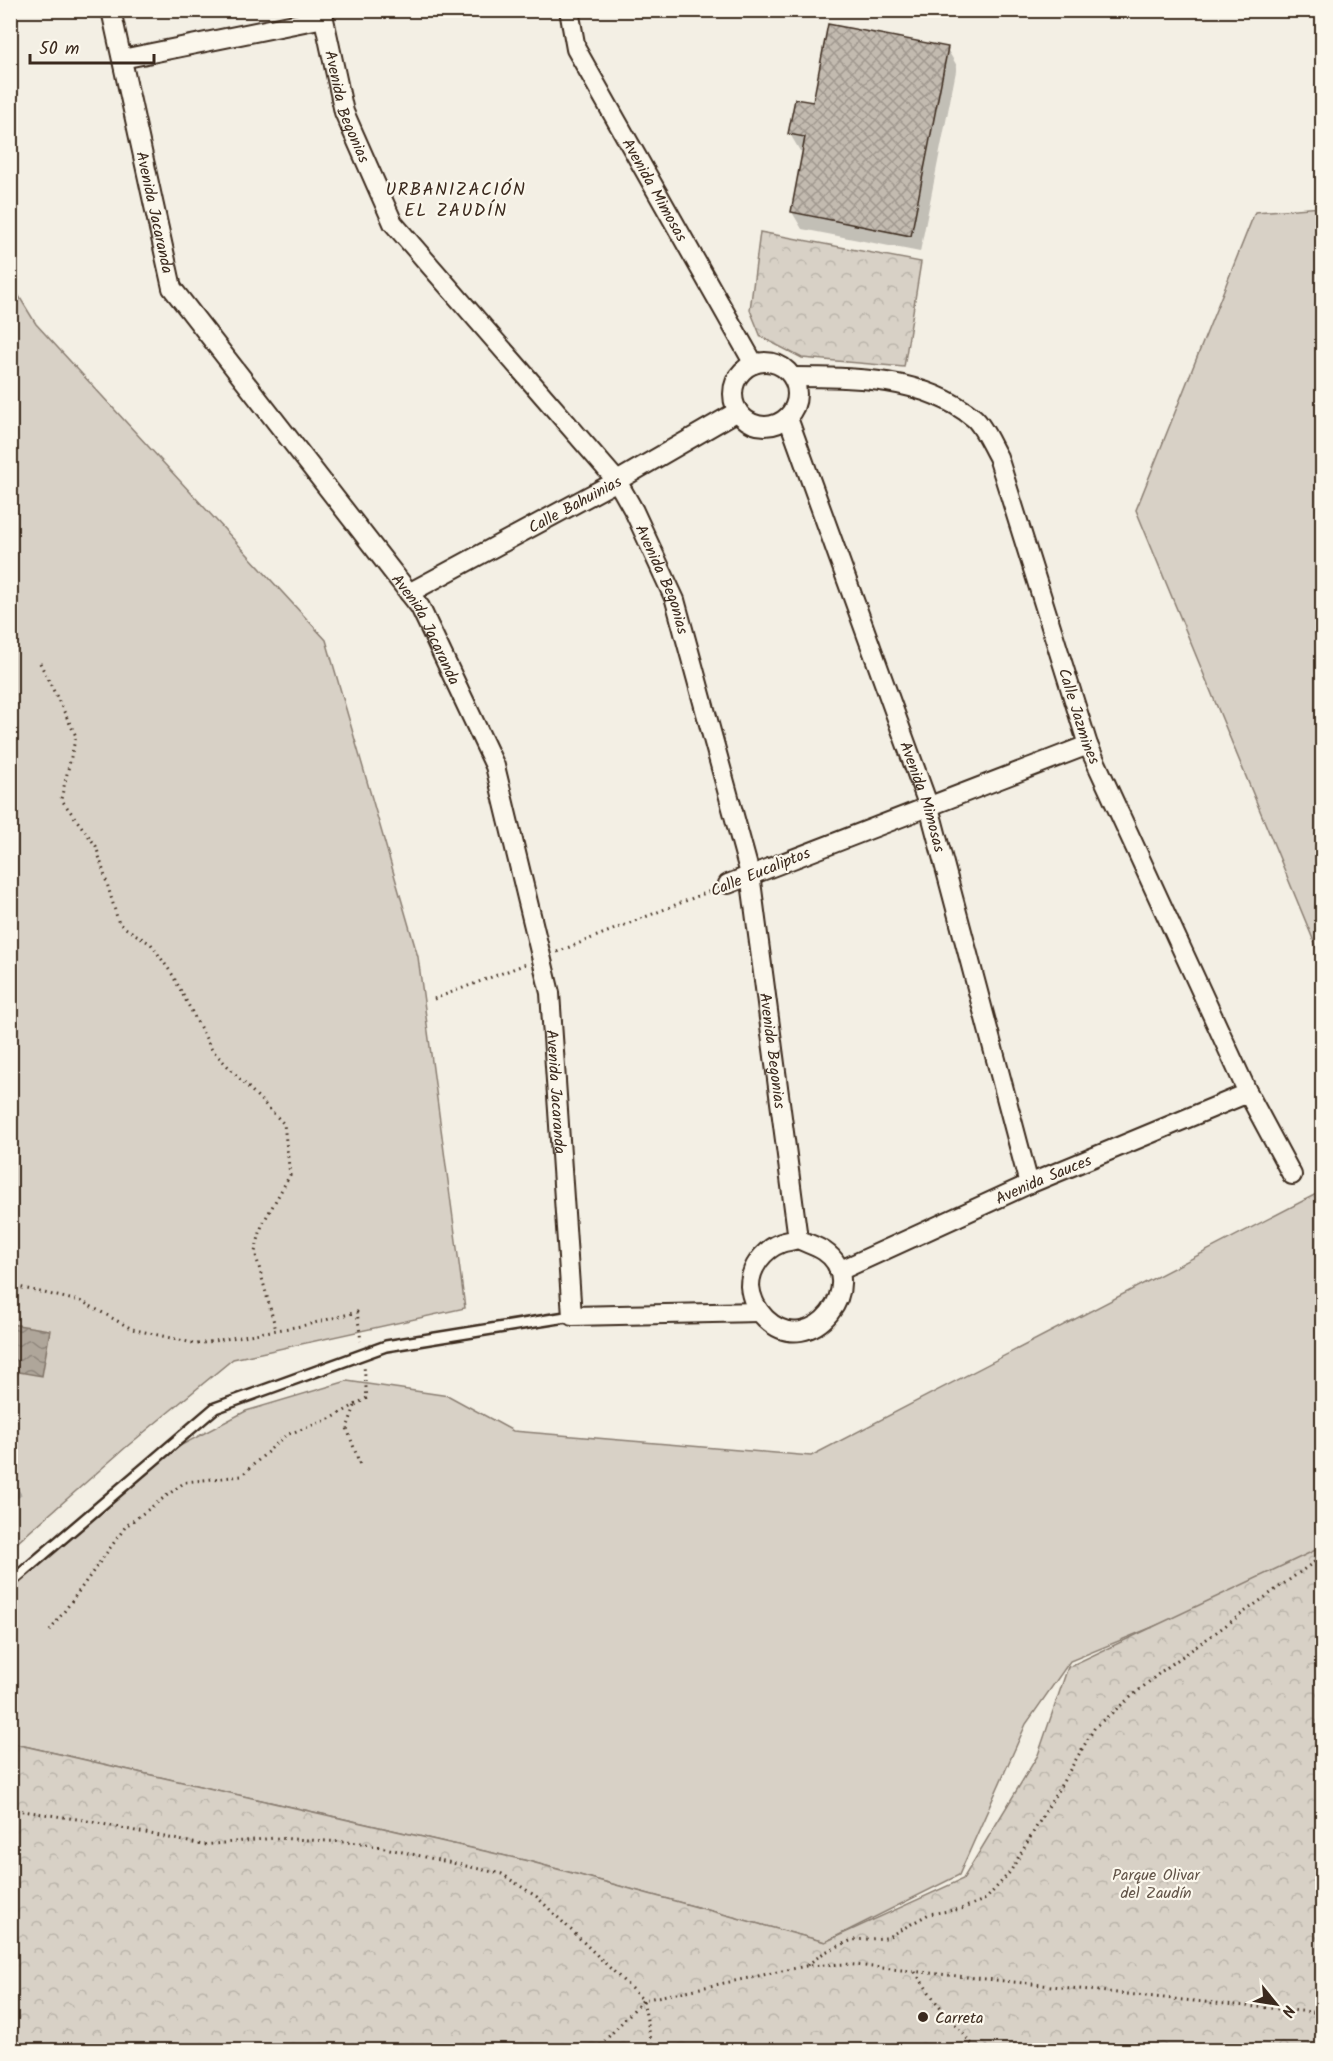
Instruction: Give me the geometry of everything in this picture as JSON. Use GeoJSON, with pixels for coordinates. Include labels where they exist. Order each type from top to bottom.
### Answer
{"type":"FeatureCollection","features":[{"type":"Feature","properties":{"kind":"street","name":"Avenida Jacaranda"},"geometry":{"type":"LineString","coordinates":[[111,10],[172,288],[420,607],[495,766],[550,993],[572,1316]]}},
{"type":"Feature","properties":{"kind":"street","name":"Avenida Mimosas"},"geometry":{"type":"LineString","coordinates":[[569,10],[576,49],[754,364]]}},
{"type":"Feature","properties":{"kind":"street"},"geometry":{"type":"LineString","coordinates":[[122,58],[323,14]]}},
{"type":"Feature","properties":{"kind":"street","name":"Avenida Begonias"},"geometry":{"type":"LineString","coordinates":[[323,14],[344,112],[393,223],[617,480],[634,511],[675,600],[750,874],[798,1239]]}},
{"type":"Feature","properties":{"kind":"street"},"geometry":{"type":"LineString","coordinates":[[764,362],[776,363],[793,377],[797,397],[795,408],[788,417],[775,425],[764,427],[753,424],[738,411],[733,395],[734,384],[744,369],[764,362]]}},
{"type":"Feature","properties":{"kind":"street","name":"Calle Jazmines"},"geometry":{"type":"LineString","coordinates":[[793,377],[850,377],[901,385],[944,399],[976,419],[998,457],[1088,745],[1248,1093],[1292,1174]]}},
{"type":"Feature","properties":{"kind":"street","name":"Calle Bahuinias"},"geometry":{"type":"LineString","coordinates":[[409,593],[617,480],[738,411]]}},
{"type":"Feature","properties":{"kind":"street","name":"Avenida Mimosas"},"geometry":{"type":"LineString","coordinates":[[788,417],[929,807],[1029,1184]]}},
{"type":"Feature","properties":{"kind":"street","name":"Calle Eucaliptos"},"geometry":{"type":"LineString","coordinates":[[728,884],[1088,745]]}},
{"type":"Feature","properties":{"kind":"street","name":"Avenida Sauces"},"geometry":{"type":"LineString","coordinates":[[839,1271],[1029,1184],[1248,1093]]}},
{"type":"Feature","properties":{"kind":"street"},"geometry":{"type":"LineString","coordinates":[[798,1239],[825,1251],[839,1271],[839,1295],[834,1310],[823,1321],[809,1329],[784,1330],[770,1323],[759,1312],[753,1301],[750,1286],[753,1270],[761,1257],[780,1244],[798,1239]]}},
{"type":"Feature","properties":{"kind":"street"},"geometry":{"type":"LineString","coordinates":[[572,1316],[759,1312]]}},
{"type":"Feature","properties":{"kind":"lane"},"geometry":{"type":"LineString","coordinates":[[10,1583],[215,1408],[386,1346],[572,1316]]}},
{"type":"Feature","properties":{"kind":"path"},"geometry":{"type":"LineString","coordinates":[[40,663],[76,736],[61,799],[96,846],[119,924],[151,944],[172,974],[212,1050],[284,1124],[291,1174],[262,1225],[255,1252],[276,1330]]}},
{"type":"Feature","properties":{"kind":"path","name":"Calle Eucaliptos"},"geometry":{"type":"LineString","coordinates":[[434,999],[728,884]]}},
{"type":"Feature","properties":{"kind":"path"},"geometry":{"type":"LineString","coordinates":[[356,1405],[347,1428],[360,1465]]}},
{"type":"Feature","properties":{"kind":"path"},"geometry":{"type":"LineString","coordinates":[[806,1966],[825,1952],[852,1940],[886,1938],[929,1914],[961,1909],[986,1899],[1010,1872],[1095,1727],[1162,1671],[1317,1560],[1323,1559]]}},
{"type":"Feature","properties":{"kind":"path"},"geometry":{"type":"LineString","coordinates":[[10,1809],[83,1820],[203,1845],[275,1838],[362,1843],[502,1874],[537,1896],[643,2000],[653,2050]]}},
{"type":"Feature","properties":{"kind":"path"},"geometry":{"type":"LineString","coordinates":[[596,2050],[643,2000],[806,1966],[845,1964],[1323,2013]]}},
{"type":"Feature","properties":{"kind":"path"},"geometry":{"type":"LineString","coordinates":[[914,1971],[936,2002],[977,2050]]}},
{"type":"Feature","properties":{"kind":"green space"},"geometry":{"type":"Polygon","coordinates":[[[1322,207],[1322,961],[1136,510],[1255,212],[1322,207]]]}},
{"type":"Feature","properties":{"kind":"green space"},"geometry":{"type":"Polygon","coordinates":[[[760,232],[921,262],[904,367],[802,358],[761,337],[750,310],[760,232]]]}},
{"type":"Feature","properties":{"kind":"green space"},"geometry":{"type":"Polygon","coordinates":[[[10,257],[17,293],[36,324],[326,640],[418,957],[465,1308],[233,1359],[125,1448],[11,1548],[10,257]]]}},
{"type":"Feature","properties":{"kind":"green space"},"geometry":{"type":"Polygon","coordinates":[[[1320,1192],[1322,1197],[1322,1553],[1303,1565],[1070,1661],[1026,1724],[959,1875],[825,1942],[528,1861],[11,1743],[11,1589],[174,1449],[246,1411],[347,1381],[449,1396],[513,1431],[811,1456],[1320,1192]]]}},
{"type":"Feature","properties":{"kind":"green space","name":"Parque Olivar del Zaudín"},"geometry":{"type":"Polygon","coordinates":[[[1322,1547],[1322,2050],[11,2050],[11,1743],[528,1861],[825,1942],[963,1879],[1038,1755],[1068,1667],[1322,1547]]]}},
{"type":"Feature","properties":{"kind":"water"},"geometry":{"type":"Polygon","coordinates":[[[11,1324],[50,1330],[42,1376],[19,1372],[11,1381],[11,1324]]]}},
{"type":"Feature","properties":{"kind":"building"},"geometry":{"type":"Polygon","coordinates":[[[828,24],[948,47],[911,236],[791,212],[805,137],[788,134],[795,99],[813,102],[828,24]]]}},
{"type":"Feature","properties":{"kind":"place","name":"Carreta"},"geometry":{"type":"Point","coordinates":[923,2017]}},
{"type":"Feature","properties":{"kind":"district","name":"URBANIZACIÓN EL ZAUDÍN"},"geometry":{"type":"Point","coordinates":[456,199]}}]}
